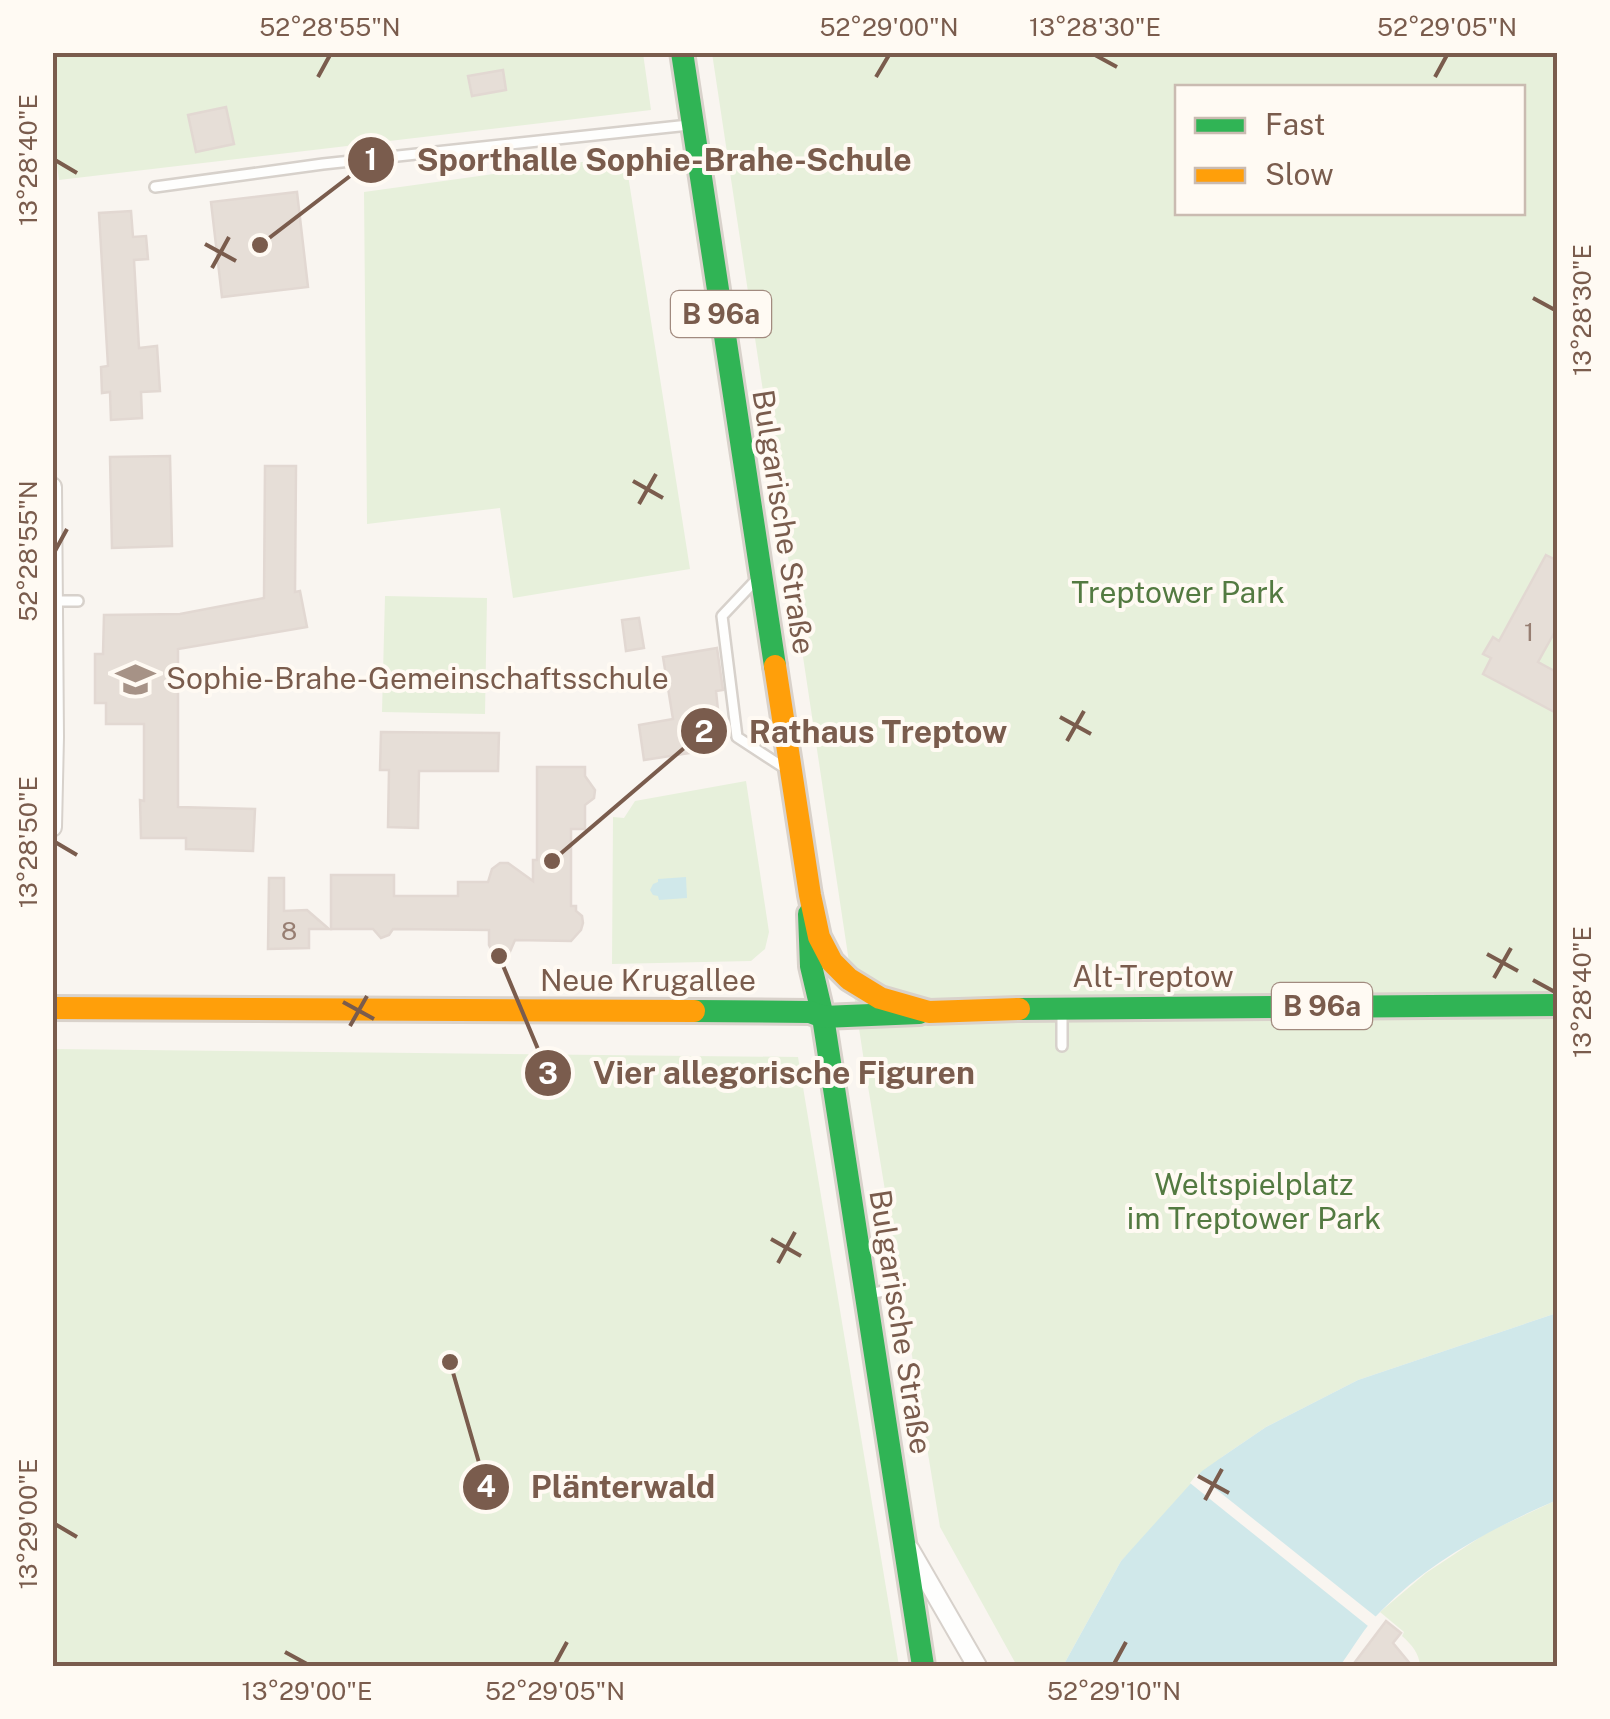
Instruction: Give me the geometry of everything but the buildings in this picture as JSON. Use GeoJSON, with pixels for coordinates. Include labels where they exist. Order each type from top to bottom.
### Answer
{"type":"FeatureCollection","features":[{"type":"Feature","properties":{"kind":"main road","name":"Bulgarische Straße"},"geometry":{"type":"LineString","coordinates":[[682,52],[810,894],[810,972],[823,1017],[924,1666]]}},
{"type":"Feature","properties":{"kind":"main road","name":"Alt-Treptow"},"geometry":{"type":"LineString","coordinates":[[810,894],[818,937],[832,962],[849,979],[880,998],[929,1012]]}},
{"type":"Feature","properties":{"kind":"main road","name":"Alt-Treptow"},"geometry":{"type":"LineString","coordinates":[[823,1017],[1062,1008],[1558,1005]]}},
{"type":"Feature","properties":{"kind":"main road","name":"Neue Krugallee"},"geometry":{"type":"LineString","coordinates":[[52,1008],[810,1012],[823,1017]]}},
{"type":"Feature","properties":{"kind":"street"},"geometry":{"type":"LineString","coordinates":[[52,487],[52,826]]}},
{"type":"Feature","properties":{"kind":"street","name":"Bulgarische Straße"},"geometry":{"type":"LineString","coordinates":[[901,1534],[977,1666]]}},
{"type":"Feature","properties":{"kind":"lane"},"geometry":{"type":"LineString","coordinates":[[155,186],[693,124]]}},
{"type":"Feature","properties":{"kind":"lane"},"geometry":{"type":"LineString","coordinates":[[760,576],[722,616],[738,737],[792,772]]}},
{"type":"Feature","properties":{"kind":"lane"},"geometry":{"type":"LineString","coordinates":[[54,601],[78,601]]}},
{"type":"Feature","properties":{"kind":"lane"},"geometry":{"type":"LineString","coordinates":[[1062,1008],[1062,1046]]}},
{"type":"Feature","properties":{"kind":"lane"},"geometry":{"type":"LineString","coordinates":[[866,1294],[895,1289]]}},
{"type":"Feature","properties":{"kind":"green space"},"geometry":{"type":"Polygon","coordinates":[[[52,53],[643,53],[651,110],[59,180],[52,130],[52,53]]]}},
{"type":"Feature","properties":{"kind":"green space","name":"Treptower Park"},"geometry":{"type":"Polygon","coordinates":[[[712,53],[1557,53],[1557,1313],[1358,1380],[1266,1427],[1222,1457],[1121,1561],[1063,1666],[1017,1666],[940,1527],[865,1068],[712,53]]]}},
{"type":"Feature","properties":{"kind":"green space"},"geometry":{"type":"Polygon","coordinates":[[[625,156],[690,569],[513,598],[500,508],[367,524],[364,192],[625,156]]]}},
{"type":"Feature","properties":{"kind":"green space"},"geometry":{"type":"Polygon","coordinates":[[[385,596],[487,598],[485,714],[382,712],[385,596]]]}},
{"type":"Feature","properties":{"kind":"green space"},"geometry":{"type":"Polygon","coordinates":[[[746,781],[769,932],[765,949],[751,961],[612,964],[613,817],[624,818],[635,801],[746,781]]]}},
{"type":"Feature","properties":{"kind":"green space"},"geometry":{"type":"Polygon","coordinates":[[[53,1049],[798,1057],[899,1666],[53,1666],[53,1049]]]}},
{"type":"Feature","properties":{"kind":"green space"},"geometry":{"type":"Polygon","coordinates":[[[1557,1500],[1557,1666],[1420,1666],[1414,1650],[1402,1636],[1404,1632],[1380,1612],[1426,1573],[1488,1532],[1557,1500]]]}},
{"type":"Feature","properties":{"kind":"water"},"geometry":{"type":"Polygon","coordinates":[[[686,877],[687,898],[659,900],[650,890],[658,879],[686,877]]]}},
{"type":"Feature","properties":{"kind":"water"},"geometry":{"type":"Polygon","coordinates":[[[1557,1313],[1557,1500],[1487,1534],[1420,1576],[1375,1617],[1340,1666],[1063,1666],[1121,1561],[1202,1471],[1266,1427],[1358,1380],[1557,1313]]]}},
{"type":"Feature","properties":{"kind":"pier"},"geometry":{"type":"Polygon","coordinates":[[[1197,1474],[1380,1620],[1373,1630],[1190,1483],[1197,1474]]]}},
{"type":"Feature","properties":{"kind":"traffic: fast"},"geometry":{"type":"LineString","coordinates":[[682,52],[775,666]]}},
{"type":"Feature","properties":{"kind":"traffic: fast"},"geometry":{"type":"LineString","coordinates":[[809,914],[811,966],[823,1017],[923,1666]]}},
{"type":"Feature","properties":{"kind":"traffic: fast"},"geometry":{"type":"LineString","coordinates":[[1019,1009],[1558,1005]]}},
{"type":"Feature","properties":{"kind":"traffic: fast"},"geometry":{"type":"LineString","coordinates":[[694,1011],[810,1012],[823,1017],[919,1013]]}},
{"type":"Feature","properties":{"kind":"traffic: slow"},"geometry":{"type":"LineString","coordinates":[[775,666],[810,895],[819,937],[832,962],[849,979],[880,998],[929,1012],[1019,1009]]}},
{"type":"Feature","properties":{"kind":"traffic: slow"},"geometry":{"type":"LineString","coordinates":[[52,1008],[694,1011]]}},
{"type":"Feature","properties":{"kind":"place","name":"Sporthalle Sophie-Brahe-Schule"},"geometry":{"type":"Point","coordinates":[260,245]}},
{"type":"Feature","properties":{"kind":"place","name":"Sophie-Brahe-Gemeinschaftsschule"},"geometry":{"type":"Point","coordinates":[136,679]}},
{"type":"Feature","properties":{"kind":"place","name":"Rathaus Treptow"},"geometry":{"type":"Point","coordinates":[552,861]}},
{"type":"Feature","properties":{"kind":"place","name":"Vier allegorische Figuren"},"geometry":{"type":"Point","coordinates":[499,956]}},
{"type":"Feature","properties":{"kind":"place","name":"Plänterwald"},"geometry":{"type":"Point","coordinates":[450,1362]}},
{"type":"Feature","properties":{"kind":"park label","name":"Weltspielplatz im Treptower Park"},"geometry":{"type":"Point","coordinates":[1254,1202]}}]}
